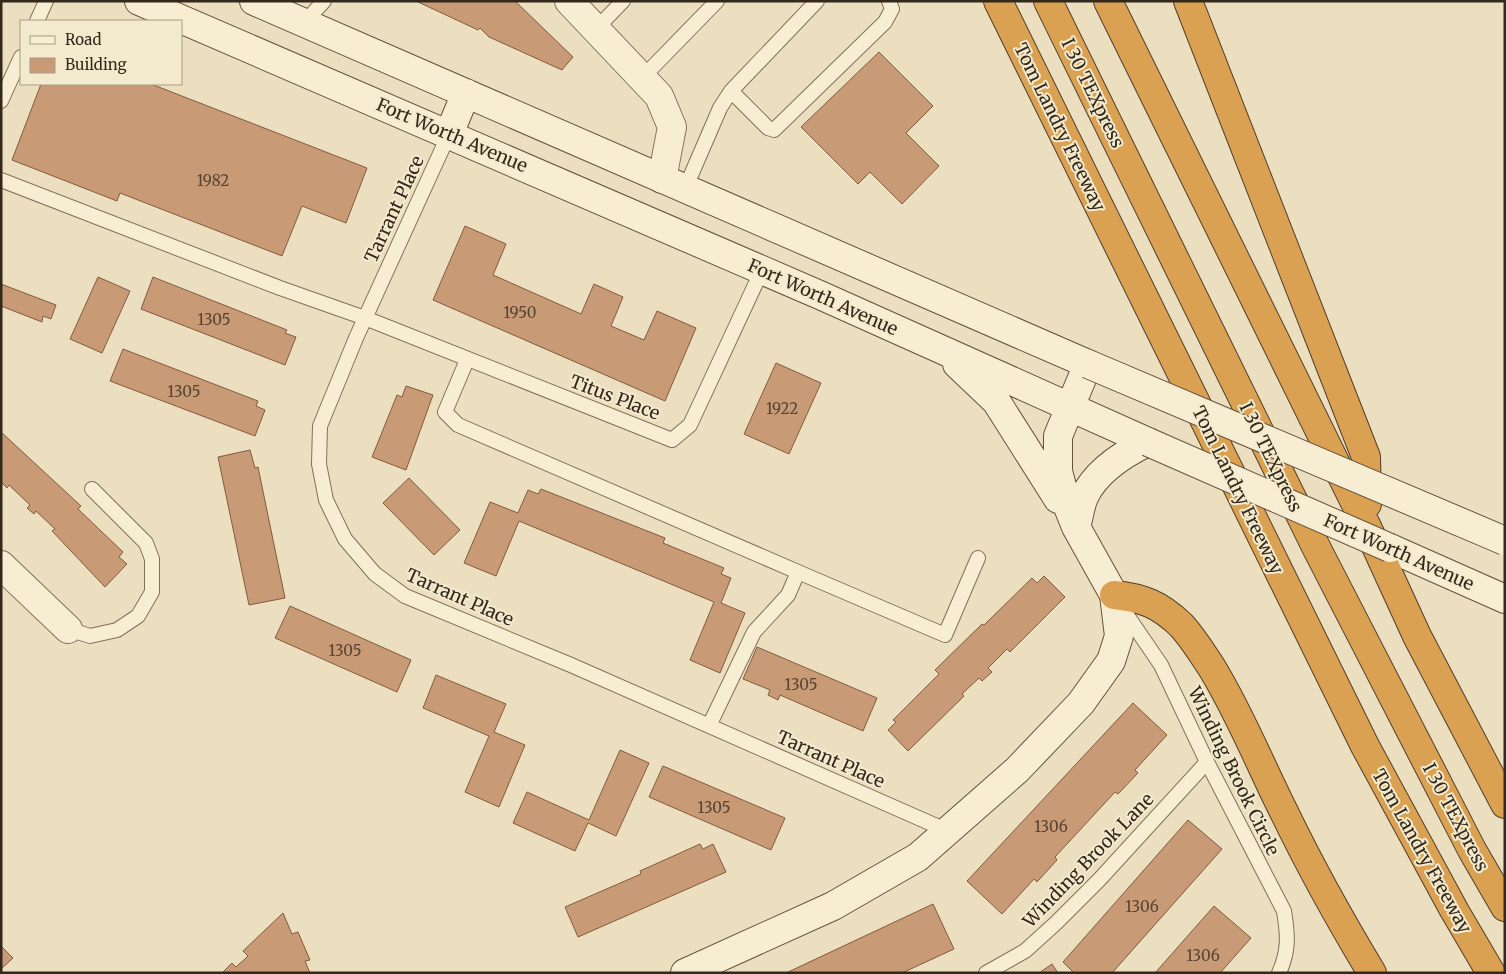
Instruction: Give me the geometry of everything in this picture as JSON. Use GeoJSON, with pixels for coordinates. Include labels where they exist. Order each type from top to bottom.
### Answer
{"type":"FeatureCollection","features":[{"type":"Feature","properties":{"kind":"highway","name":"Tom Landry Freeway"},"geometry":{"type":"LineString","coordinates":[[998,1],[1365,746],[1454,910],[1491,973]]}},
{"type":"Feature","properties":{"kind":"highway","name":"I 30 TEXpress"},"geometry":{"type":"LineString","coordinates":[[1048,1],[1316,547],[1472,850],[1505,907]]}},
{"type":"Feature","properties":{"kind":"highway"},"geometry":{"type":"LineString","coordinates":[[1108,1],[1368,529],[1417,636],[1505,804]]}},
{"type":"Feature","properties":{"kind":"highway"},"geometry":{"type":"LineString","coordinates":[[1188,1],[1366,456],[1368,529]]}},
{"type":"Feature","properties":{"kind":"highway"},"geometry":{"type":"LineString","coordinates":[[1114,595],[1141,598],[1161,608],[1181,626],[1197,646],[1242,721],[1282,809],[1324,892],[1372,973]]}},
{"type":"Feature","properties":{"kind":"main road","name":"Fort Worth Avenue"},"geometry":{"type":"LineString","coordinates":[[139,1],[822,296],[1505,599]]}},
{"type":"Feature","properties":{"kind":"main road"},"geometry":{"type":"LineString","coordinates":[[254,1],[1088,364],[1505,541]]}},
{"type":"Feature","properties":{"kind":"main road"},"geometry":{"type":"LineString","coordinates":[[569,1],[597,28],[659,96],[672,127],[673,184],[645,219]]}},
{"type":"Feature","properties":{"kind":"main road"},"geometry":{"type":"LineString","coordinates":[[449,134],[466,93]]}},
{"type":"Feature","properties":{"kind":"main road"},"geometry":{"type":"LineString","coordinates":[[822,296],[840,256]]}},
{"type":"Feature","properties":{"kind":"main road"},"geometry":{"type":"LineString","coordinates":[[688,972],[841,902],[918,857],[1017,770],[1081,703],[1111,661],[1119,636],[1114,595],[1076,527],[996,401],[938,348]]}},
{"type":"Feature","properties":{"kind":"main road"},"geometry":{"type":"LineString","coordinates":[[1076,527],[1066,502],[1058,471],[1058,436],[1088,364]]}},
{"type":"Feature","properties":{"kind":"main road"},"geometry":{"type":"LineString","coordinates":[[1076,527],[1084,497],[1100,475],[1129,451],[1148,442]]}},
{"type":"Feature","properties":{"kind":"main road"},"geometry":{"type":"LineString","coordinates":[[1,565],[68,629]]}},
{"type":"Feature","properties":{"kind":"lane"},"geometry":{"type":"LineString","coordinates":[[37,20],[46,1]]}},
{"type":"Feature","properties":{"kind":"lane"},"geometry":{"type":"LineString","coordinates":[[304,23],[324,1]]}},
{"type":"Feature","properties":{"kind":"lane"},"geometry":{"type":"LineString","coordinates":[[597,28],[623,1]]}},
{"type":"Feature","properties":{"kind":"lane"},"geometry":{"type":"LineString","coordinates":[[643,77],[717,1]]}},
{"type":"Feature","properties":{"kind":"lane"},"geometry":{"type":"LineString","coordinates":[[673,184],[731,91],[817,1]]}},
{"type":"Feature","properties":{"kind":"lane"},"geometry":{"type":"LineString","coordinates":[[731,91],[768,128],[774,130],[885,22],[892,9],[889,1]]}},
{"type":"Feature","properties":{"kind":"lane"},"geometry":{"type":"LineString","coordinates":[[1,101],[20,59]]}},
{"type":"Feature","properties":{"kind":"lane","name":"Tarrant Place"},"geometry":{"type":"LineString","coordinates":[[449,134],[365,318],[320,426],[319,464],[326,500],[345,539],[375,574],[405,596],[710,726],[948,831]]}},
{"type":"Feature","properties":{"kind":"lane","name":"Titus Place"},"geometry":{"type":"LineString","coordinates":[[1,180],[280,288],[365,318],[672,440],[690,425],[762,270]]}},
{"type":"Feature","properties":{"kind":"lane"},"geometry":{"type":"LineString","coordinates":[[467,360],[445,412],[458,425],[945,636],[978,558]]}},
{"type":"Feature","properties":{"kind":"lane"},"geometry":{"type":"LineString","coordinates":[[68,629],[90,636],[117,630],[138,616],[152,592],[152,559],[146,543],[92,489]]}},
{"type":"Feature","properties":{"kind":"lane"},"geometry":{"type":"LineString","coordinates":[[710,726],[754,632],[788,595],[798,572]]}},
{"type":"Feature","properties":{"kind":"lane","name":"Winding Brook Circle"},"geometry":{"type":"LineString","coordinates":[[1114,595],[1161,665],[1207,762],[1284,912],[1289,939],[1285,960],[1279,973]]}},
{"type":"Feature","properties":{"kind":"lane","name":"Winding Brook Lane"},"geometry":{"type":"LineString","coordinates":[[986,973],[1025,951],[1056,923],[1099,880],[1207,762]]}},
{"type":"Feature","properties":{"kind":"building"},"geometry":{"type":"Polygon","coordinates":[[[416,1],[515,1],[573,57],[562,70],[489,37],[480,28],[478,30],[416,1]]]}},
{"type":"Feature","properties":{"kind":"building"},"geometry":{"type":"Polygon","coordinates":[[[879,52],[933,106],[906,133],[939,166],[902,204],[870,172],[858,184],[801,127],[879,52]]]}},
{"type":"Feature","properties":{"kind":"building"},"geometry":{"type":"Polygon","coordinates":[[[41,85],[154,85],[367,168],[346,223],[302,206],[282,256],[120,193],[117,201],[12,160],[41,85]]]}},
{"type":"Feature","properties":{"kind":"building"},"geometry":{"type":"Polygon","coordinates":[[[465,226],[506,244],[493,275],[581,314],[594,284],[623,297],[611,326],[644,340],[657,311],[696,328],[665,401],[433,300],[465,226]]]}},
{"type":"Feature","properties":{"kind":"building"},"geometry":{"type":"Polygon","coordinates":[[[98,277],[130,291],[102,353],[70,339],[98,277]]]}},
{"type":"Feature","properties":{"kind":"building"},"geometry":{"type":"Polygon","coordinates":[[[153,277],[287,330],[285,333],[296,337],[285,365],[141,309],[153,277]]]}},
{"type":"Feature","properties":{"kind":"building"},"geometry":{"type":"Polygon","coordinates":[[[1,284],[56,305],[51,319],[43,316],[42,322],[1,306],[1,284]]]}},
{"type":"Feature","properties":{"kind":"building"},"geometry":{"type":"Polygon","coordinates":[[[123,349],[258,401],[256,406],[265,410],[255,436],[110,381],[123,349]]]}},
{"type":"Feature","properties":{"kind":"building"},"geometry":{"type":"Polygon","coordinates":[[[776,363],[821,383],[789,454],[744,434],[776,363]]]}},
{"type":"Feature","properties":{"kind":"building"},"geometry":{"type":"Polygon","coordinates":[[[406,386],[433,395],[406,470],[372,457],[397,395],[402,397],[406,386]]]}},
{"type":"Feature","properties":{"kind":"building"},"geometry":{"type":"Polygon","coordinates":[[[1,432],[81,506],[78,509],[123,552],[119,557],[127,564],[105,587],[52,531],[55,529],[36,511],[34,514],[27,508],[30,505],[9,485],[7,488],[1,482],[1,432]]]}},
{"type":"Feature","properties":{"kind":"building"},"geometry":{"type":"Polygon","coordinates":[[[250,450],[255,468],[258,467],[285,598],[249,605],[218,457],[250,450]]]}},
{"type":"Feature","properties":{"kind":"building"},"geometry":{"type":"Polygon","coordinates":[[[409,478],[460,530],[434,555],[383,503],[409,478]]]}},
{"type":"Feature","properties":{"kind":"building"},"geometry":{"type":"Polygon","coordinates":[[[541,489],[665,538],[663,543],[724,568],[721,574],[731,578],[721,603],[745,613],[720,673],[690,660],[714,602],[519,521],[496,576],[464,563],[490,502],[518,513],[528,490],[538,494],[541,489]]]}},
{"type":"Feature","properties":{"kind":"building"},"geometry":{"type":"Polygon","coordinates":[[[1044,576],[1065,597],[1010,652],[1007,649],[988,668],[992,672],[982,681],[979,678],[962,694],[964,696],[908,751],[888,730],[896,722],[893,720],[939,674],[935,670],[982,624],[984,625],[1032,578],[1037,583],[1044,576]]]}},
{"type":"Feature","properties":{"kind":"building"},"geometry":{"type":"Polygon","coordinates":[[[290,606],[411,660],[397,692],[275,638],[290,606]]]}},
{"type":"Feature","properties":{"kind":"building"},"geometry":{"type":"Polygon","coordinates":[[[757,647],[877,698],[863,731],[780,695],[778,700],[768,695],[770,690],[743,679],[757,647]]]}},
{"type":"Feature","properties":{"kind":"building"},"geometry":{"type":"Polygon","coordinates":[[[436,675],[506,704],[494,732],[525,745],[499,807],[465,792],[489,736],[423,708],[436,675]]]}},
{"type":"Feature","properties":{"kind":"building"},"geometry":{"type":"Polygon","coordinates":[[[1133,703],[1167,735],[1135,770],[1138,773],[1118,794],[1115,792],[1055,857],[1057,860],[1037,882],[1034,879],[1002,914],[967,881],[1133,703]]]}},
{"type":"Feature","properties":{"kind":"building"},"geometry":{"type":"Polygon","coordinates":[[[620,750],[649,763],[616,836],[588,823],[575,851],[513,823],[527,792],[589,820],[620,750]]]}},
{"type":"Feature","properties":{"kind":"building"},"geometry":{"type":"Polygon","coordinates":[[[663,766],[785,818],[771,850],[649,797],[663,766]]]}},
{"type":"Feature","properties":{"kind":"building"},"geometry":{"type":"Polygon","coordinates":[[[1188,820],[1222,849],[1112,973],[1074,973],[1063,962],[1188,820]]]}},
{"type":"Feature","properties":{"kind":"building"},"geometry":{"type":"Polygon","coordinates":[[[700,844],[703,849],[713,844],[726,872],[578,937],[565,907],[641,874],[640,871],[700,844]]]}},
{"type":"Feature","properties":{"kind":"building"},"geometry":{"type":"Polygon","coordinates":[[[933,904],[954,949],[902,973],[786,973],[933,904]]]}},
{"type":"Feature","properties":{"kind":"building"},"geometry":{"type":"Polygon","coordinates":[[[1214,906],[1251,938],[1220,973],[1155,973],[1214,906]]]}},
{"type":"Feature","properties":{"kind":"building"},"geometry":{"type":"Polygon","coordinates":[[[283,913],[292,934],[298,932],[310,960],[305,961],[310,973],[222,973],[232,963],[236,967],[248,956],[243,951],[283,913]]]}},
{"type":"Feature","properties":{"kind":"building"},"geometry":{"type":"Polygon","coordinates":[[[1,946],[13,958],[1,969],[1,946]]]}},
{"type":"Feature","properties":{"kind":"building"},"geometry":{"type":"Polygon","coordinates":[[[1052,964],[1058,973],[1039,973],[1052,964]]]}}]}
